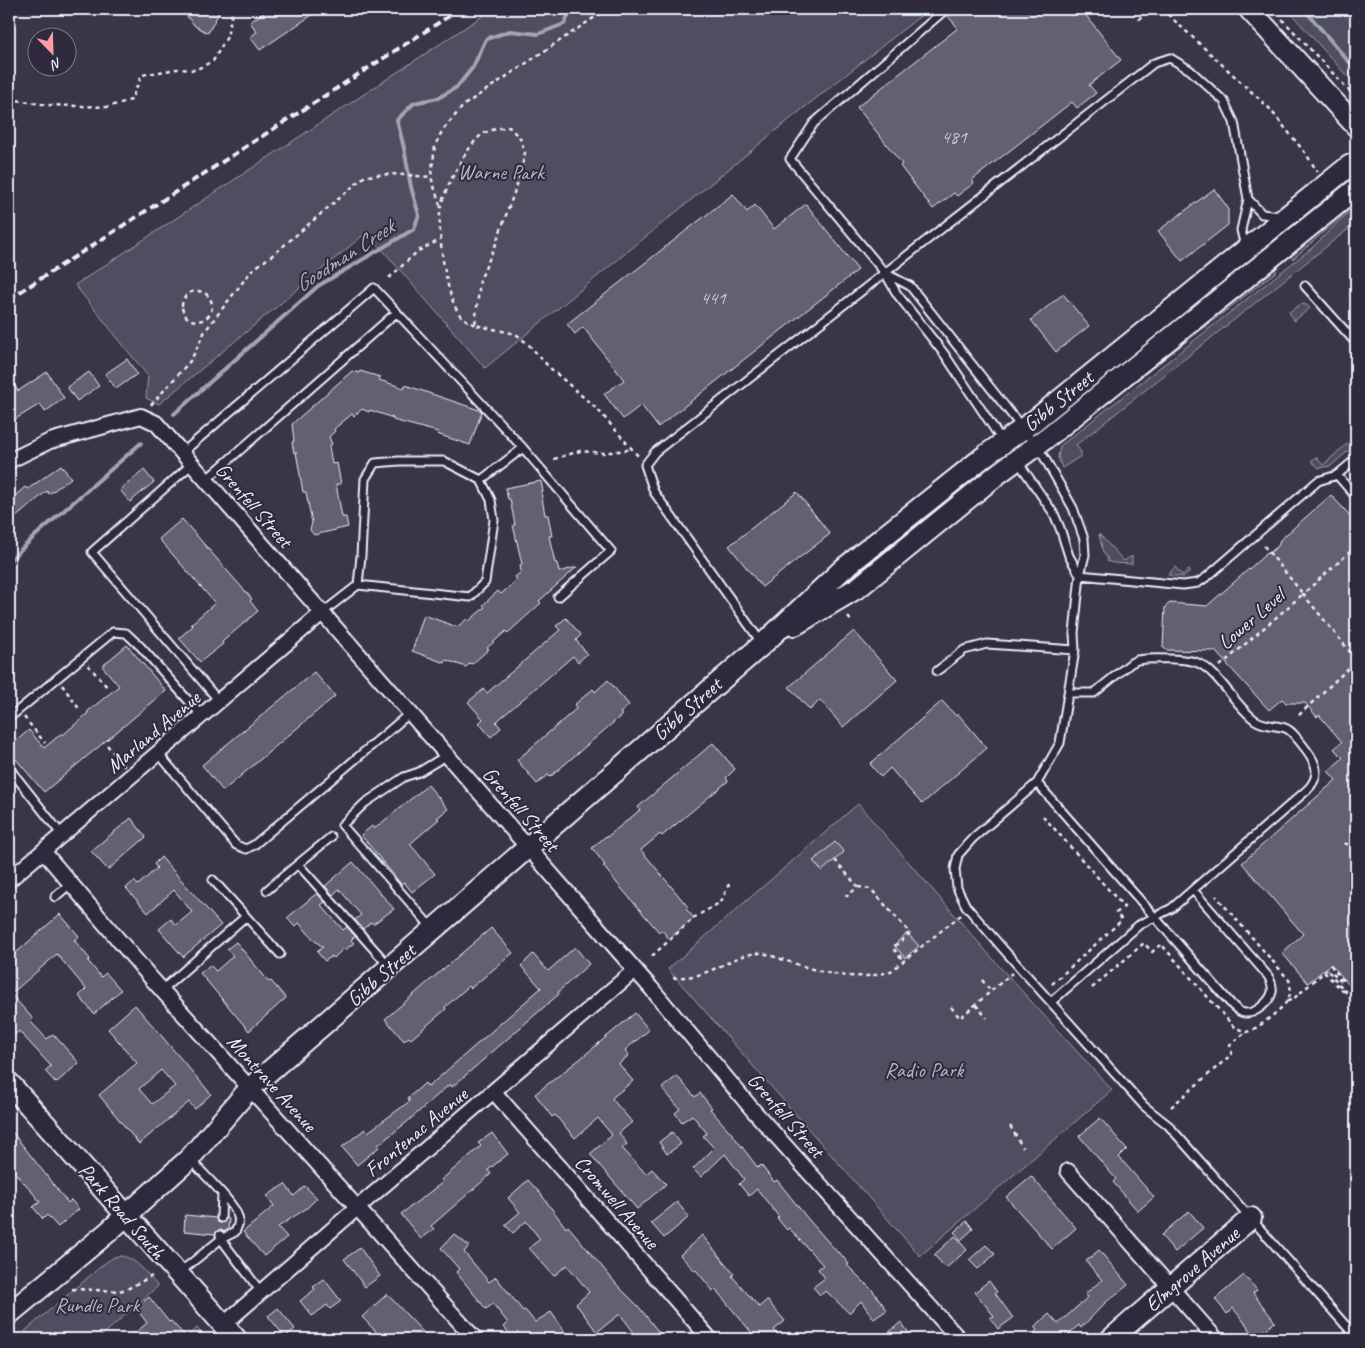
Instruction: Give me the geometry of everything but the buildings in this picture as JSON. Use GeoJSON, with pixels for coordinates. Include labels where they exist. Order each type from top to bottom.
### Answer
{"type":"FeatureCollection","features":[{"type":"Feature","properties":{"kind":"main road"},"geometry":{"type":"LineString","coordinates":[[1249,9],[1356,126]]}},
{"type":"Feature","properties":{"kind":"main road","name":"Gibb Street"},"geometry":{"type":"LineString","coordinates":[[9,1314],[127,1215],[190,1159],[250,1088],[763,644],[860,586],[1010,451],[1023,429],[1285,217],[1349,166],[1356,163]]}},
{"type":"Feature","properties":{"kind":"main road","name":"Gibb Street"},"geometry":{"type":"LineString","coordinates":[[1010,451],[1036,445],[1356,189]]}},
{"type":"Feature","properties":{"kind":"main road","name":"Park Road South"},"geometry":{"type":"LineString","coordinates":[[9,1083],[230,1332]]}},
{"type":"Feature","properties":{"kind":"main road","name":"Elmgrove Avenue"},"geometry":{"type":"LineString","coordinates":[[1111,1339],[1251,1218]]}},
{"type":"Feature","properties":{"kind":"street","name":"Grenfell Street"},"geometry":{"type":"LineString","coordinates":[[141,416],[156,423],[635,970],[752,1108],[959,1339]]}},
{"type":"Feature","properties":{"kind":"street"},"geometry":{"type":"LineString","coordinates":[[9,460],[50,441],[141,416]]}},
{"type":"Feature","properties":{"kind":"street","name":"Marland Avenue"},"geometry":{"type":"LineString","coordinates":[[9,880],[322,613]]}},
{"type":"Feature","properties":{"kind":"street","name":"Montrave Avenue"},"geometry":{"type":"LineString","coordinates":[[43,851],[162,990],[475,1339]]}},
{"type":"Feature","properties":{"kind":"street","name":"Frontenac Avenue"},"geometry":{"type":"LineString","coordinates":[[230,1332],[262,1293],[357,1208],[635,970]]}},
{"type":"Feature","properties":{"kind":"street","name":"Cromwell Avenue"},"geometry":{"type":"LineString","coordinates":[[494,1092],[710,1339]]}},
{"type":"Feature","properties":{"kind":"street"},"geometry":{"type":"LineString","coordinates":[[1068,1171],[1216,1339]]}},
{"type":"Feature","properties":{"kind":"lane"},"geometry":{"type":"LineString","coordinates":[[946,9],[814,123],[790,159],[885,273],[897,294],[945,355],[1054,514],[1069,556],[1080,575]]}},
{"type":"Feature","properties":{"kind":"lane"},"geometry":{"type":"LineString","coordinates":[[763,644],[654,492],[645,465],[655,452],[1154,63],[1170,58],[1190,70],[1224,101],[1234,122],[1248,199],[1241,230],[1245,250]]}},
{"type":"Feature","properties":{"kind":"lane"},"geometry":{"type":"LineString","coordinates":[[1248,199],[1262,214],[1285,217]]}},
{"type":"Feature","properties":{"kind":"lane"},"geometry":{"type":"LineString","coordinates":[[885,273],[910,286],[1036,445],[1065,493],[1084,539],[1086,555],[1080,575],[1074,633],[1075,650],[1060,744],[1036,783],[964,848],[956,860],[955,878],[961,898],[966,906],[1144,1106],[1168,1125],[1356,1337]]}},
{"type":"Feature","properties":{"kind":"lane"},"geometry":{"type":"LineString","coordinates":[[1305,286],[1356,343]]}},
{"type":"Feature","properties":{"kind":"lane"},"geometry":{"type":"LineString","coordinates":[[182,453],[374,288],[523,448],[611,551],[558,597]]}},
{"type":"Feature","properties":{"kind":"lane"},"geometry":{"type":"LineString","coordinates":[[206,480],[397,312]]}},
{"type":"Feature","properties":{"kind":"lane"},"geometry":{"type":"LineString","coordinates":[[480,480],[523,448]]}},
{"type":"Feature","properties":{"kind":"lane"},"geometry":{"type":"LineString","coordinates":[[1080,575],[1183,585],[1198,583],[1318,481],[1337,475],[1356,459]]}},
{"type":"Feature","properties":{"kind":"lane"},"geometry":{"type":"LineString","coordinates":[[322,613],[358,585],[470,597],[485,582],[494,520],[490,500],[480,480],[444,461],[375,463],[365,478],[358,585]]}},
{"type":"Feature","properties":{"kind":"lane"},"geometry":{"type":"LineString","coordinates":[[192,464],[92,552],[220,701]]}},
{"type":"Feature","properties":{"kind":"lane"},"geometry":{"type":"LineString","coordinates":[[1337,475],[1356,497]]}},
{"type":"Feature","properties":{"kind":"lane"},"geometry":{"type":"LineString","coordinates":[[9,718],[113,632],[126,633],[141,647],[202,716]]}},
{"type":"Feature","properties":{"kind":"lane"},"geometry":{"type":"LineString","coordinates":[[937,671],[964,650],[987,644],[1075,650]]}},
{"type":"Feature","properties":{"kind":"lane"},"geometry":{"type":"LineString","coordinates":[[1051,1002],[1139,925],[1172,908],[1193,890],[1313,784],[1316,771],[1313,760],[1291,732],[1286,728],[1255,720],[1206,667],[1192,661],[1137,660],[1094,693],[1069,693]]}},
{"type":"Feature","properties":{"kind":"lane"},"geometry":{"type":"LineString","coordinates":[[158,753],[236,845],[246,849],[254,845],[410,713]]}},
{"type":"Feature","properties":{"kind":"lane"},"geometry":{"type":"LineString","coordinates":[[433,930],[342,825],[365,803],[404,777],[419,772],[447,755]]}},
{"type":"Feature","properties":{"kind":"lane"},"geometry":{"type":"LineString","coordinates":[[9,768],[62,835]]}},
{"type":"Feature","properties":{"kind":"lane"},"geometry":{"type":"LineString","coordinates":[[1036,783],[1232,1005],[1246,1014],[1254,1011],[1263,1006],[1270,996],[1273,990],[1272,983],[1193,890]]}},
{"type":"Feature","properties":{"kind":"lane"},"geometry":{"type":"LineString","coordinates":[[267,890],[331,837]]}},
{"type":"Feature","properties":{"kind":"lane"},"geometry":{"type":"LineString","coordinates":[[298,864],[390,967]]}},
{"type":"Feature","properties":{"kind":"lane"},"geometry":{"type":"LineString","coordinates":[[213,880],[280,954]]}},
{"type":"Feature","properties":{"kind":"lane"},"geometry":{"type":"LineString","coordinates":[[55,897],[71,883]]}},
{"type":"Feature","properties":{"kind":"lane"},"geometry":{"type":"LineString","coordinates":[[162,990],[245,917]]}},
{"type":"Feature","properties":{"kind":"lane"},"geometry":{"type":"LineString","coordinates":[[178,1274],[220,1237],[235,1232],[239,1223],[233,1206],[190,1159]]}},
{"type":"Feature","properties":{"kind":"lane"},"geometry":{"type":"LineString","coordinates":[[221,1218],[222,1194]]}},
{"type":"Feature","properties":{"kind":"lane"},"geometry":{"type":"LineString","coordinates":[[220,1237],[262,1293]]}},
{"type":"Feature","properties":{"kind":"path"},"geometry":{"type":"LineString","coordinates":[[9,99],[48,105],[108,107],[131,100],[142,75],[178,68],[195,70],[213,61],[227,37],[233,9]]}},
{"type":"Feature","properties":{"kind":"path"},"geometry":{"type":"LineString","coordinates":[[441,206],[431,177],[434,146],[442,131],[464,105],[607,9]]}},
{"type":"Feature","properties":{"kind":"path"},"geometry":{"type":"LineString","coordinates":[[1139,20],[1145,9]]}},
{"type":"Feature","properties":{"kind":"path"},"geometry":{"type":"LineString","coordinates":[[1162,9],[1269,108],[1306,154],[1317,171]]}},
{"type":"Feature","properties":{"kind":"path"},"geometry":{"type":"LineString","coordinates":[[1279,16],[1356,98]]}},
{"type":"Feature","properties":{"kind":"path"},"geometry":{"type":"LineString","coordinates":[[476,325],[480,280],[495,246],[519,179],[525,153],[520,138],[509,127],[495,128],[481,134],[462,159],[450,181],[441,206],[440,240],[451,298],[461,316],[476,325],[516,334],[529,345],[548,367],[598,410],[633,449],[604,453],[580,450],[554,459]]}},
{"type":"Feature","properties":{"kind":"path"},"geometry":{"type":"LineString","coordinates":[[141,416],[191,360],[205,331],[252,270],[274,254],[365,176],[391,174],[431,177]]}},
{"type":"Feature","properties":{"kind":"path"},"geometry":{"type":"LineString","coordinates":[[389,278],[418,251],[440,240]]}},
{"type":"Feature","properties":{"kind":"path"},"geometry":{"type":"LineString","coordinates":[[190,293],[204,293],[210,299],[212,308],[210,312],[203,319],[193,320],[188,318],[183,310],[184,300],[190,293]]}},
{"type":"Feature","properties":{"kind":"path"},"geometry":{"type":"LineString","coordinates":[[210,312],[216,317]]}},
{"type":"Feature","properties":{"kind":"path","name":"Lower Level"},"geometry":{"type":"LineString","coordinates":[[1264,546],[1356,660],[1299,715]]}},
{"type":"Feature","properties":{"kind":"path","name":"Lower Level"},"geometry":{"type":"LineString","coordinates":[[1218,667],[1352,550],[1356,555]]}},
{"type":"Feature","properties":{"kind":"path"},"geometry":{"type":"LineString","coordinates":[[848,617],[852,622]]}},
{"type":"Feature","properties":{"kind":"path"},"geometry":{"type":"LineString","coordinates":[[82,657],[108,688]]}},
{"type":"Feature","properties":{"kind":"path"},"geometry":{"type":"LineString","coordinates":[[57,678],[80,710]]}},
{"type":"Feature","properties":{"kind":"path"},"geometry":{"type":"LineString","coordinates":[[18,710],[45,743]]}},
{"type":"Feature","properties":{"kind":"path"},"geometry":{"type":"LineString","coordinates":[[106,745],[132,775]]}},
{"type":"Feature","properties":{"kind":"path"},"geometry":{"type":"LineString","coordinates":[[1043,816],[1124,907],[1116,913],[1122,920],[1050,985]]}},
{"type":"Feature","properties":{"kind":"path"},"geometry":{"type":"LineString","coordinates":[[1344,844],[1350,844],[1356,839]]}},
{"type":"Feature","properties":{"kind":"path"},"geometry":{"type":"LineString","coordinates":[[835,860],[858,887],[871,889],[910,933],[893,948],[903,960]]}},
{"type":"Feature","properties":{"kind":"path"},"geometry":{"type":"LineString","coordinates":[[652,956],[695,917],[721,902],[730,884]]}},
{"type":"Feature","properties":{"kind":"path"},"geometry":{"type":"LineString","coordinates":[[846,894],[847,896],[858,887]]}},
{"type":"Feature","properties":{"kind":"path"},"geometry":{"type":"LineString","coordinates":[[1216,896],[1286,975]]}},
{"type":"Feature","properties":{"kind":"path"},"geometry":{"type":"LineString","coordinates":[[673,978],[693,977],[703,974],[743,955],[754,952],[763,952],[817,970],[848,976],[880,974],[891,970],[961,915]]}},
{"type":"Feature","properties":{"kind":"path"},"geometry":{"type":"LineString","coordinates":[[1092,988],[1144,943],[1152,952],[1161,944],[1234,1027]]}},
{"type":"Feature","properties":{"kind":"path"},"geometry":{"type":"LineString","coordinates":[[1287,1001],[1292,1000],[1331,966],[1344,981],[1342,982],[1331,970],[1329,972],[1350,998]]}},
{"type":"Feature","properties":{"kind":"path"},"geometry":{"type":"LineString","coordinates":[[1324,972],[1356,1003]]}},
{"type":"Feature","properties":{"kind":"path"},"geometry":{"type":"LineString","coordinates":[[951,1007],[960,1018],[1013,973]]}},
{"type":"Feature","properties":{"kind":"path"},"geometry":{"type":"LineString","coordinates":[[982,980],[992,991]]}},
{"type":"Feature","properties":{"kind":"path"},"geometry":{"type":"LineString","coordinates":[[976,1005],[987,1018]]}},
{"type":"Feature","properties":{"kind":"path"},"geometry":{"type":"LineString","coordinates":[[1171,1106],[1232,1054],[1230,1045],[1246,1032]]}},
{"type":"Feature","properties":{"kind":"path"},"geometry":{"type":"LineString","coordinates":[[1010,1126],[1024,1148]]}},
{"type":"Feature","properties":{"kind":"path"},"geometry":{"type":"LineString","coordinates":[[72,1289],[119,1291],[128,1289],[152,1276]]}},
{"type":"Feature","properties":{"kind":"green space","name":"Warne Park"},"geometry":{"type":"Polygon","coordinates":[[[493,9],[929,9],[795,115],[485,368],[367,232],[159,404],[146,398],[148,376],[75,285],[493,9]]]}},
{"type":"Feature","properties":{"kind":"green space"},"geometry":{"type":"Polygon","coordinates":[[[1287,9],[1356,9],[1356,86],[1287,9]]]}},
{"type":"Feature","properties":{"kind":"green space"},"geometry":{"type":"Polygon","coordinates":[[[1356,200],[1356,204],[1293,259],[1288,253],[1356,200]]]}},
{"type":"Feature","properties":{"kind":"green space"},"geometry":{"type":"Polygon","coordinates":[[[1356,207],[1356,223],[1076,445],[1081,452],[1081,456],[1062,468],[1058,457],[1060,446],[1313,247],[1356,207]]]}},
{"type":"Feature","properties":{"kind":"green space"},"geometry":{"type":"Polygon","coordinates":[[[1273,266],[1277,271],[1057,442],[1061,436],[1273,266]]]}},
{"type":"Feature","properties":{"kind":"green space"},"geometry":{"type":"Polygon","coordinates":[[[1301,304],[1307,305],[1310,308],[1294,321],[1289,312],[1301,304]]]}},
{"type":"Feature","properties":{"kind":"green space"},"geometry":{"type":"Polygon","coordinates":[[[1356,436],[1356,444],[1331,466],[1319,468],[1311,461],[1316,457],[1323,465],[1356,436]]]}},
{"type":"Feature","properties":{"kind":"green space"},"geometry":{"type":"Polygon","coordinates":[[[1099,534],[1124,561],[1132,556],[1132,564],[1107,561],[1108,559],[1103,552],[1099,534]]]}},
{"type":"Feature","properties":{"kind":"green space"},"geometry":{"type":"Polygon","coordinates":[[[1175,567],[1182,575],[1189,569],[1189,573],[1183,577],[1168,575],[1175,567]]]}},
{"type":"Feature","properties":{"kind":"green space","name":"Radio Park"},"geometry":{"type":"Polygon","coordinates":[[[858,804],[999,966],[1112,1090],[920,1256],[668,969],[858,804]]]}},
{"type":"Feature","properties":{"kind":"green space","name":"Rundle Park"},"geometry":{"type":"Polygon","coordinates":[[[122,1256],[138,1264],[158,1286],[98,1339],[32,1339],[25,1331],[105,1263],[114,1257],[122,1256]]]}},
{"type":"Feature","properties":{"kind":"green space","name":"Rundle Park"},"geometry":{"type":"Polygon","coordinates":[[[197,1328],[206,1339],[184,1339],[197,1328]]]}},
{"type":"Feature","properties":{"kind":"waterway","name":"Goodman Creek"},"geometry":{"type":"LineString","coordinates":[[174,414],[318,286],[414,229],[419,215],[397,120],[414,103],[438,98],[457,87],[473,67],[486,39],[510,31],[538,34],[564,24],[572,9]]}},
{"type":"Feature","properties":{"kind":"waterway","name":"Goodman Creek"},"geometry":{"type":"LineString","coordinates":[[1304,9],[1348,61],[1356,67]]}},
{"type":"Feature","properties":{"kind":"waterway","name":"Goodman Creek"},"geometry":{"type":"LineString","coordinates":[[9,561],[141,443]]}},
{"type":"Feature","properties":{"kind":"railway"},"geometry":{"type":"LineString","coordinates":[[9,299],[460,9]]}}]}
